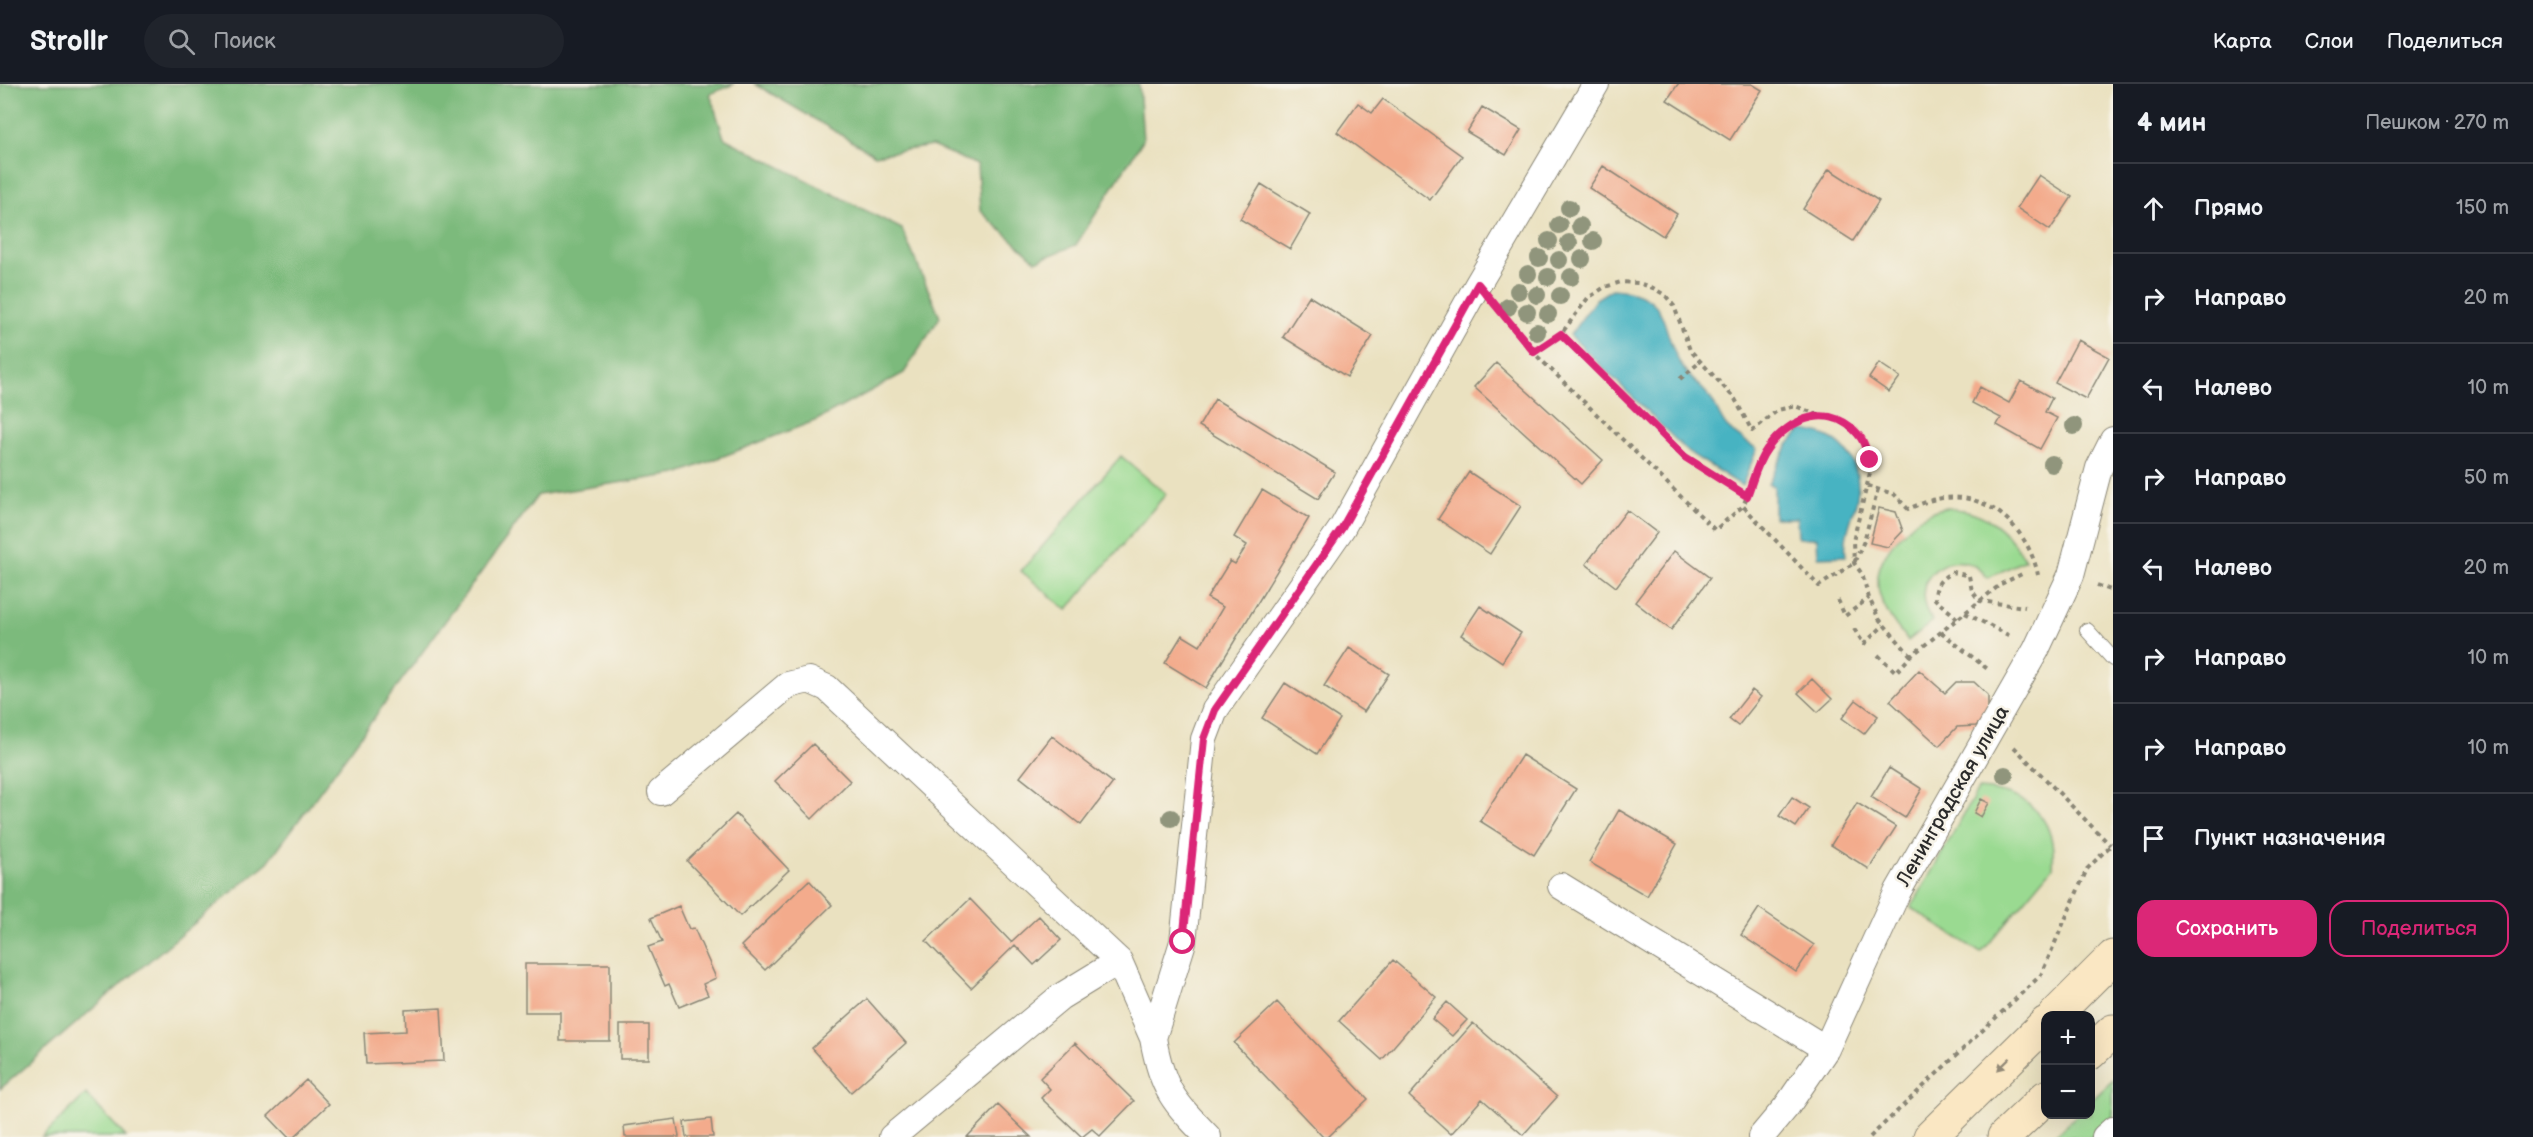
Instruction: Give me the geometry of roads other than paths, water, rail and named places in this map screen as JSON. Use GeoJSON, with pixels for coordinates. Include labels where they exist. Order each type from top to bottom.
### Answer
{"type":"FeatureCollection","features":[{"type":"Feature","properties":{"kind":"main road"},"geometry":{"type":"LineString","coordinates":[[2059,1011],[2113,957]]}},
{"type":"Feature","properties":{"kind":"main road"},"geometry":{"type":"LineString","coordinates":[[1930,1137],[2041,1028]]}},
{"type":"Feature","properties":{"kind":"main road"},"geometry":{"type":"LineString","coordinates":[[2095,1049],[2113,1031]]}},
{"type":"Feature","properties":{"kind":"main road"},"geometry":{"type":"LineString","coordinates":[[2004,1137],[2041,1102]]}},
{"type":"Feature","properties":{"kind":"street"},"geometry":{"type":"LineString","coordinates":[[1153,1038],[1183,942],[1204,739],[1215,710],[1342,528],[1478,284],[1596,84]]}},
{"type":"Feature","properties":{"kind":"street","name":"Ленинградская улица"},"geometry":{"type":"LineString","coordinates":[[1761,1137],[1787,1106],[1826,1049],[1898,891],[2015,691],[2036,650],[2071,575],[2099,468],[2113,440]]}},
{"type":"Feature","properties":{"kind":"street"},"geometry":{"type":"LineString","coordinates":[[661,792],[788,685],[809,680],[827,688],[1119,961],[1153,1038],[1158,1069],[1176,1105],[1208,1137]]}},
{"type":"Feature","properties":{"kind":"street"},"geometry":{"type":"LineString","coordinates":[[1561,886],[1826,1049]]}},
{"type":"Feature","properties":{"kind":"street"},"geometry":{"type":"LineString","coordinates":[[892,1137],[1060,997],[1119,961]]}},
{"type":"Feature","properties":{"kind":"street"},"geometry":{"type":"LineString","coordinates":[[2105,1137],[2113,1130]]}},
{"type":"Feature","properties":{"kind":"lane"},"geometry":{"type":"LineString","coordinates":[[2087,630],[2113,659]]}},
{"type":"Feature","properties":{"kind":"water"},"geometry":{"type":"Polygon","coordinates":[[[1612,289],[1632,292],[1646,298],[1656,306],[1662,316],[1675,354],[1686,372],[1711,399],[1727,427],[1757,449],[1742,486],[1688,452],[1570,335],[1596,299],[1612,289]]]}},
{"type":"Feature","properties":{"kind":"water"},"geometry":{"type":"Polygon","coordinates":[[[1801,430],[1827,436],[1837,443],[1846,450],[1856,471],[1857,498],[1847,534],[1846,556],[1818,557],[1817,538],[1798,538],[1797,518],[1774,518],[1774,486],[1768,484],[1788,445],[1801,430]]]}}]}
